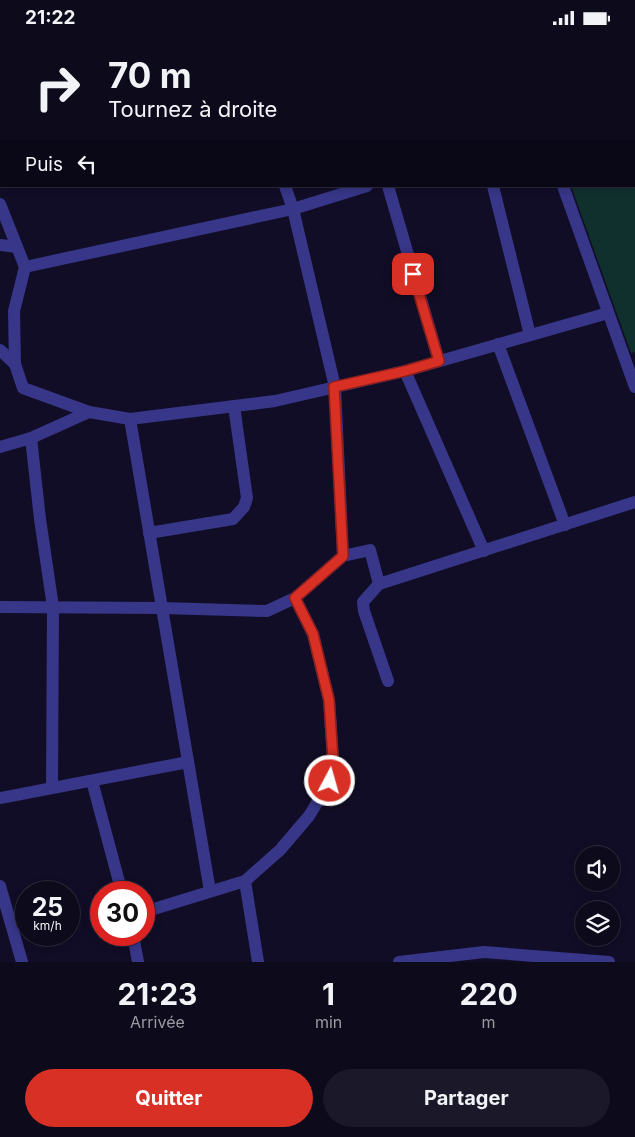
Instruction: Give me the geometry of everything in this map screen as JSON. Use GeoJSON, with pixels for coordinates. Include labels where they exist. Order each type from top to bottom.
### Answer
{"type":"FeatureCollection","features":[{"type":"Feature","properties":{"kind":"street"},"geometry":{"type":"LineString","coordinates":[[285,187],[293,209],[334,387],[343,556]]}},
{"type":"Feature","properties":{"kind":"street"},"geometry":{"type":"LineString","coordinates":[[25,267],[293,209],[364,187]]}},
{"type":"Feature","properties":{"kind":"street"},"geometry":{"type":"LineString","coordinates":[[388,187],[439,361]]}},
{"type":"Feature","properties":{"kind":"street"},"geometry":{"type":"LineString","coordinates":[[493,187],[530,335]]}},
{"type":"Feature","properties":{"kind":"street"},"geometry":{"type":"LineString","coordinates":[[563,187],[635,387]]}},
{"type":"Feature","properties":{"kind":"street"},"geometry":{"type":"LineString","coordinates":[[0,204],[25,267],[14,311],[15,364],[23,389],[89,412],[130,419],[275,401],[405,371],[608,313]]}},
{"type":"Feature","properties":{"kind":"street"},"geometry":{"type":"LineString","coordinates":[[0,245],[17,247]]}},
{"type":"Feature","properties":{"kind":"street"},"geometry":{"type":"LineString","coordinates":[[498,344],[565,525]]}},
{"type":"Feature","properties":{"kind":"street"},"geometry":{"type":"LineString","coordinates":[[0,350],[15,364]]}},
{"type":"Feature","properties":{"kind":"street"},"geometry":{"type":"LineString","coordinates":[[405,371],[484,551]]}},
{"type":"Feature","properties":{"kind":"street"},"geometry":{"type":"LineString","coordinates":[[149,533],[233,519],[244,507],[247,498],[234,406]]}},
{"type":"Feature","properties":{"kind":"street"},"geometry":{"type":"LineString","coordinates":[[0,447],[31,438],[89,412]]}},
{"type":"Feature","properties":{"kind":"street"},"geometry":{"type":"LineString","coordinates":[[130,419],[210,891]]}},
{"type":"Feature","properties":{"kind":"street"},"geometry":{"type":"LineString","coordinates":[[31,438],[40,519],[53,607],[52,788]]}},
{"type":"Feature","properties":{"kind":"street"},"geometry":{"type":"LineString","coordinates":[[388,681],[364,611],[363,602],[379,584],[635,503]]}},
{"type":"Feature","properties":{"kind":"street"},"geometry":{"type":"LineString","coordinates":[[0,607],[267,611],[295,598],[343,556],[370,550],[379,584]]}},
{"type":"Feature","properties":{"kind":"street"},"geometry":{"type":"LineString","coordinates":[[155,908],[245,881],[280,850],[309,816],[330,781],[333,759],[329,700],[313,634],[295,598]]}},
{"type":"Feature","properties":{"kind":"street"},"geometry":{"type":"LineString","coordinates":[[0,799],[188,762]]}},
{"type":"Feature","properties":{"kind":"street"},"geometry":{"type":"LineString","coordinates":[[92,781],[119,881]]}},
{"type":"Feature","properties":{"kind":"street"},"geometry":{"type":"LineString","coordinates":[[245,881],[258,962]]}},
{"type":"Feature","properties":{"kind":"street"},"geometry":{"type":"LineString","coordinates":[[0,886],[22,962]]}},
{"type":"Feature","properties":{"kind":"street"},"geometry":{"type":"LineString","coordinates":[[135,946],[138,962]]}},
{"type":"Feature","properties":{"kind":"street"},"geometry":{"type":"LineString","coordinates":[[399,962],[485,957],[609,962]]}},
{"type":"Feature","properties":{"kind":"green space"},"geometry":{"type":"Polygon","coordinates":[[[571,187],[635,187],[635,352],[631,353],[571,187]]]}},
{"type":"Feature","properties":{"kind":"route"},"geometry":{"type":"LineString","coordinates":[[330,781],[333,759],[329,700],[313,634],[295,598],[343,556],[334,387],[405,371],[439,361],[413,274]]}}]}
